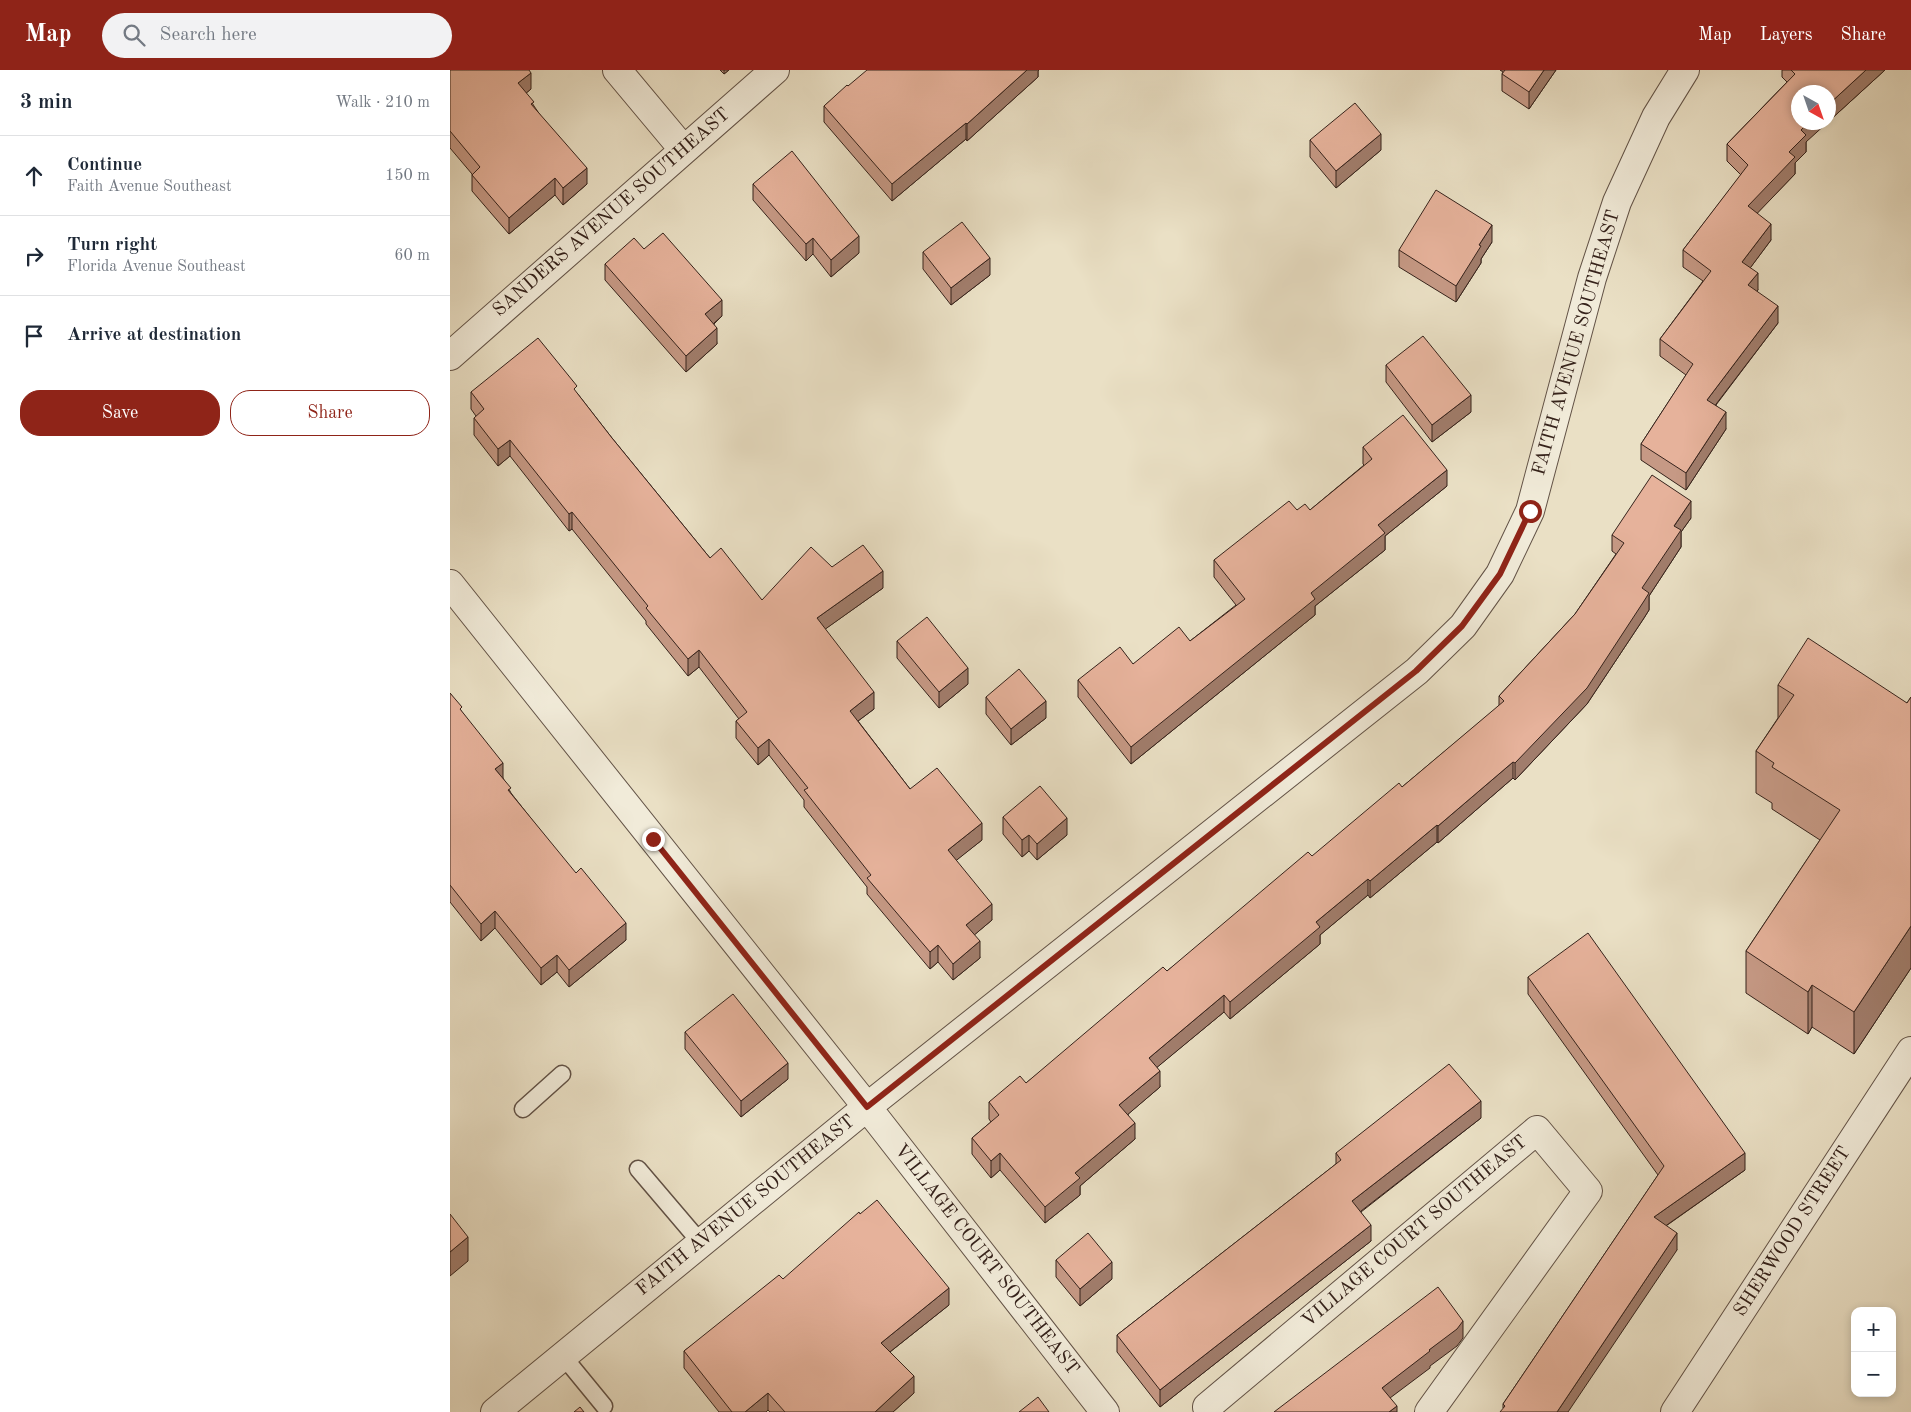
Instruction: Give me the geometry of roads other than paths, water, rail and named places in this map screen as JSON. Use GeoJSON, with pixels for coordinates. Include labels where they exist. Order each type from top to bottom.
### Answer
{"type":"FeatureCollection","features":[{"type":"Feature","properties":{"kind":"street"},"geometry":{"type":"LineString","coordinates":[[617,70],[684,149]]}},
{"type":"Feature","properties":{"kind":"street","name":"SANDERS AVENUE SOUTHEAST"},"geometry":{"type":"LineString","coordinates":[[450,356],[775,70]]}},
{"type":"Feature","properties":{"kind":"street","name":"FAITH AVENUE SOUTHEAST"},"geometry":{"type":"LineString","coordinates":[[494,1412],[867,1107],[1416,671],[1462,626],[1500,574],[1530,511],[1592,278],[1617,202],[1656,117],[1685,70]]}},
{"type":"Feature","properties":{"kind":"street","name":"VILLAGE COURT SOUTHEAST"},"geometry":{"type":"LineString","coordinates":[[450,584],[867,1107],[1105,1412]]}},
{"type":"Feature","properties":{"kind":"street","name":"SHERWOOD STREET"},"geometry":{"type":"LineString","coordinates":[[1675,1412],[1908,1063]]}},
{"type":"Feature","properties":{"kind":"street","name":"VILLAGE COURT SOUTHEAST"},"geometry":{"type":"LineString","coordinates":[[1207,1406],[1537,1130],[1588,1191],[1429,1412]]}},
{"type":"Feature","properties":{"kind":"lane"},"geometry":{"type":"LineString","coordinates":[[523,1109],[562,1074]]}},
{"type":"Feature","properties":{"kind":"lane"},"geometry":{"type":"LineString","coordinates":[[638,1169],[701,1243]]}},
{"type":"Feature","properties":{"kind":"lane"},"geometry":{"type":"LineString","coordinates":[[563,1356],[603,1410]]}}]}
